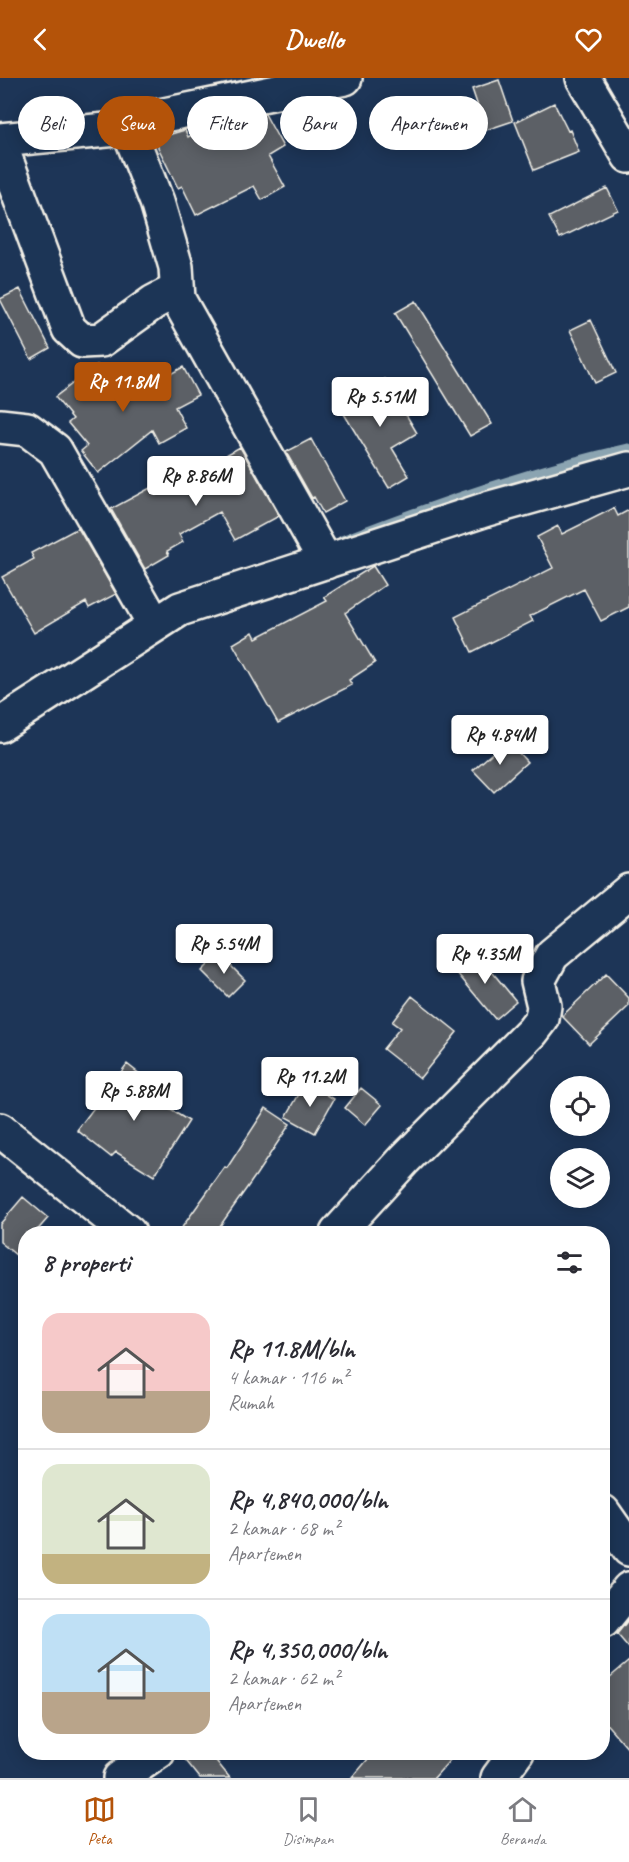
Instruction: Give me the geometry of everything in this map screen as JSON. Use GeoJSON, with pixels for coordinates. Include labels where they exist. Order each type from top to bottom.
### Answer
{"type":"FeatureCollection","features":[{"type":"Feature","properties":{"kind":"street"},"geometry":{"type":"LineString","coordinates":[[175,113],[345,78]]}},
{"type":"Feature","properties":{"kind":"street"},"geometry":{"type":"LineString","coordinates":[[583,78],[629,156]]}},
{"type":"Feature","properties":{"kind":"street"},"geometry":{"type":"LineString","coordinates":[[97,131],[0,142],[69,329],[82,341],[101,340],[154,302],[177,290]]}},
{"type":"Feature","properties":{"kind":"street"},"geometry":{"type":"LineString","coordinates":[[137,150],[157,202],[177,267],[178,299],[326,562]]}},
{"type":"Feature","properties":{"kind":"street"},"geometry":{"type":"LineString","coordinates":[[0,426],[27,429],[55,450],[155,625]]}},
{"type":"Feature","properties":{"kind":"street"},"geometry":{"type":"LineString","coordinates":[[0,725],[180,609],[487,509],[629,469]]}},
{"type":"Feature","properties":{"kind":"street"},"geometry":{"type":"LineString","coordinates":[[343,1226],[405,1159],[532,1032],[542,1019],[544,1006],[538,981],[552,955],[629,891]]}},
{"type":"Feature","properties":{"kind":"street"},"geometry":{"type":"LineString","coordinates":[[0,1130],[120,1226]]}},
{"type":"Feature","properties":{"kind":"street"},"geometry":{"type":"LineString","coordinates":[[610,1522],[629,1549]]}},
{"type":"Feature","properties":{"kind":"street"},"geometry":{"type":"LineString","coordinates":[[610,1613],[629,1589]]}},
{"type":"Feature","properties":{"kind":"street"},"geometry":{"type":"LineString","coordinates":[[498,1778],[511,1760]]}},
{"type":"Feature","properties":{"kind":"building"},"geometry":{"type":"Polygon","coordinates":[[[499,80],[513,121],[488,129],[488,96],[474,96],[472,89],[499,80]]]}},
{"type":"Feature","properties":{"kind":"building"},"geometry":{"type":"Polygon","coordinates":[[[554,103],[568,131],[570,130],[579,152],[534,170],[515,122],[554,103]]]}},
{"type":"Feature","properties":{"kind":"building"},"geometry":{"type":"Polygon","coordinates":[[[268,120],[280,142],[280,149],[268,156],[285,187],[262,200],[254,186],[196,215],[182,186],[178,188],[159,150],[175,150],[175,133],[185,130],[187,150],[268,150],[268,120]]]}},
{"type":"Feature","properties":{"kind":"building"},"geometry":{"type":"Polygon","coordinates":[[[607,188],[618,210],[560,238],[549,217],[607,188]]]}},
{"type":"Feature","properties":{"kind":"building"},"geometry":{"type":"Polygon","coordinates":[[[20,289],[50,348],[31,359],[0,299],[20,289]]]}},
{"type":"Feature","properties":{"kind":"building"},"geometry":{"type":"Polygon","coordinates":[[[416,301],[492,424],[470,436],[395,313],[416,301]]]}},
{"type":"Feature","properties":{"kind":"building"},"geometry":{"type":"Polygon","coordinates":[[[591,320],[616,373],[595,383],[570,330],[591,320]]]}},
{"type":"Feature","properties":{"kind":"building"},"geometry":{"type":"Polygon","coordinates":[[[97,365],[125,399],[183,367],[198,395],[175,407],[186,428],[159,443],[152,430],[98,473],[81,451],[87,446],[68,423],[73,419],[55,397],[97,365]]]}},
{"type":"Feature","properties":{"kind":"building"},"geometry":{"type":"Polygon","coordinates":[[[385,379],[417,433],[392,448],[409,476],[389,488],[338,404],[385,379]]]}},
{"type":"Feature","properties":{"kind":"building"},"geometry":{"type":"Polygon","coordinates":[[[311,439],[345,501],[323,513],[286,452],[311,439]]]}},
{"type":"Feature","properties":{"kind":"building"},"geometry":{"type":"Polygon","coordinates":[[[240,447],[279,516],[235,540],[219,512],[179,534],[183,542],[167,551],[169,555],[145,569],[111,509],[152,487],[156,495],[240,447]]]}},
{"type":"Feature","properties":{"kind":"building"},"geometry":{"type":"Polygon","coordinates":[[[614,508],[618,516],[629,510],[629,607],[601,621],[584,589],[530,616],[533,621],[472,652],[455,617],[553,568],[537,537],[558,526],[562,534],[614,508]]]}},
{"type":"Feature","properties":{"kind":"building"},"geometry":{"type":"Polygon","coordinates":[[[78,528],[116,594],[89,608],[86,602],[34,633],[2,577],[34,559],[31,553],[78,528]]]}},
{"type":"Feature","properties":{"kind":"building"},"geometry":{"type":"Polygon","coordinates":[[[373,566],[385,585],[345,613],[375,663],[349,680],[352,685],[278,723],[233,644],[253,632],[256,638],[327,601],[324,597],[373,566]]]}},
{"type":"Feature","properties":{"kind":"building"},"geometry":{"type":"Polygon","coordinates":[[[507,740],[527,762],[494,792],[473,770],[507,740]]]}},
{"type":"Feature","properties":{"kind":"building"},"geometry":{"type":"Polygon","coordinates":[[[475,951],[516,1001],[495,1019],[453,968],[475,951]]]}},
{"type":"Feature","properties":{"kind":"building"},"geometry":{"type":"Polygon","coordinates":[[[219,954],[245,980],[228,997],[202,971],[219,954]]]}},
{"type":"Feature","properties":{"kind":"building"},"geometry":{"type":"Polygon","coordinates":[[[606,974],[629,998],[629,1006],[589,1044],[562,1016],[606,974]]]}},
{"type":"Feature","properties":{"kind":"building"},"geometry":{"type":"Polygon","coordinates":[[[412,996],[457,1032],[420,1078],[383,1049],[400,1028],[392,1022],[412,996]]]}},
{"type":"Feature","properties":{"kind":"building"},"geometry":{"type":"Polygon","coordinates":[[[127,1064],[160,1090],[153,1099],[189,1121],[154,1176],[116,1152],[111,1157],[77,1130],[127,1064]]]}},
{"type":"Feature","properties":{"kind":"building"},"geometry":{"type":"Polygon","coordinates":[[[306,1082],[334,1099],[315,1133],[286,1117],[306,1082]]]}},
{"type":"Feature","properties":{"kind":"building"},"geometry":{"type":"Polygon","coordinates":[[[361,1088],[382,1105],[365,1125],[345,1108],[361,1088]]]}},
{"type":"Feature","properties":{"kind":"building"},"geometry":{"type":"Polygon","coordinates":[[[266,1108],[290,1124],[220,1226],[183,1226],[225,1167],[227,1168],[266,1108]]]}},
{"type":"Feature","properties":{"kind":"building"},"geometry":{"type":"Polygon","coordinates":[[[23,1197],[48,1218],[41,1226],[18,1226],[18,1253],[16,1255],[0,1242],[0,1224],[23,1197]]]}},
{"type":"Feature","properties":{"kind":"building"},"geometry":{"type":"Polygon","coordinates":[[[629,1619],[629,1648],[617,1634],[629,1619]]]}},
{"type":"Feature","properties":{"kind":"building"},"geometry":{"type":"Polygon","coordinates":[[[629,1661],[629,1750],[610,1728],[610,1677],[629,1661]]]}},
{"type":"Feature","properties":{"kind":"building"},"geometry":{"type":"Polygon","coordinates":[[[185,1760],[215,1760],[230,1778],[200,1778],[185,1760]]]}},
{"type":"Feature","properties":{"kind":"building"},"geometry":{"type":"Polygon","coordinates":[[[367,1760],[450,1760],[434,1778],[352,1778],[367,1760]]]}},
{"type":"Feature","properties":{"kind":"waterway"},"geometry":{"type":"LineString","coordinates":[[342,540],[484,488],[556,466],[629,448]]}}]}
